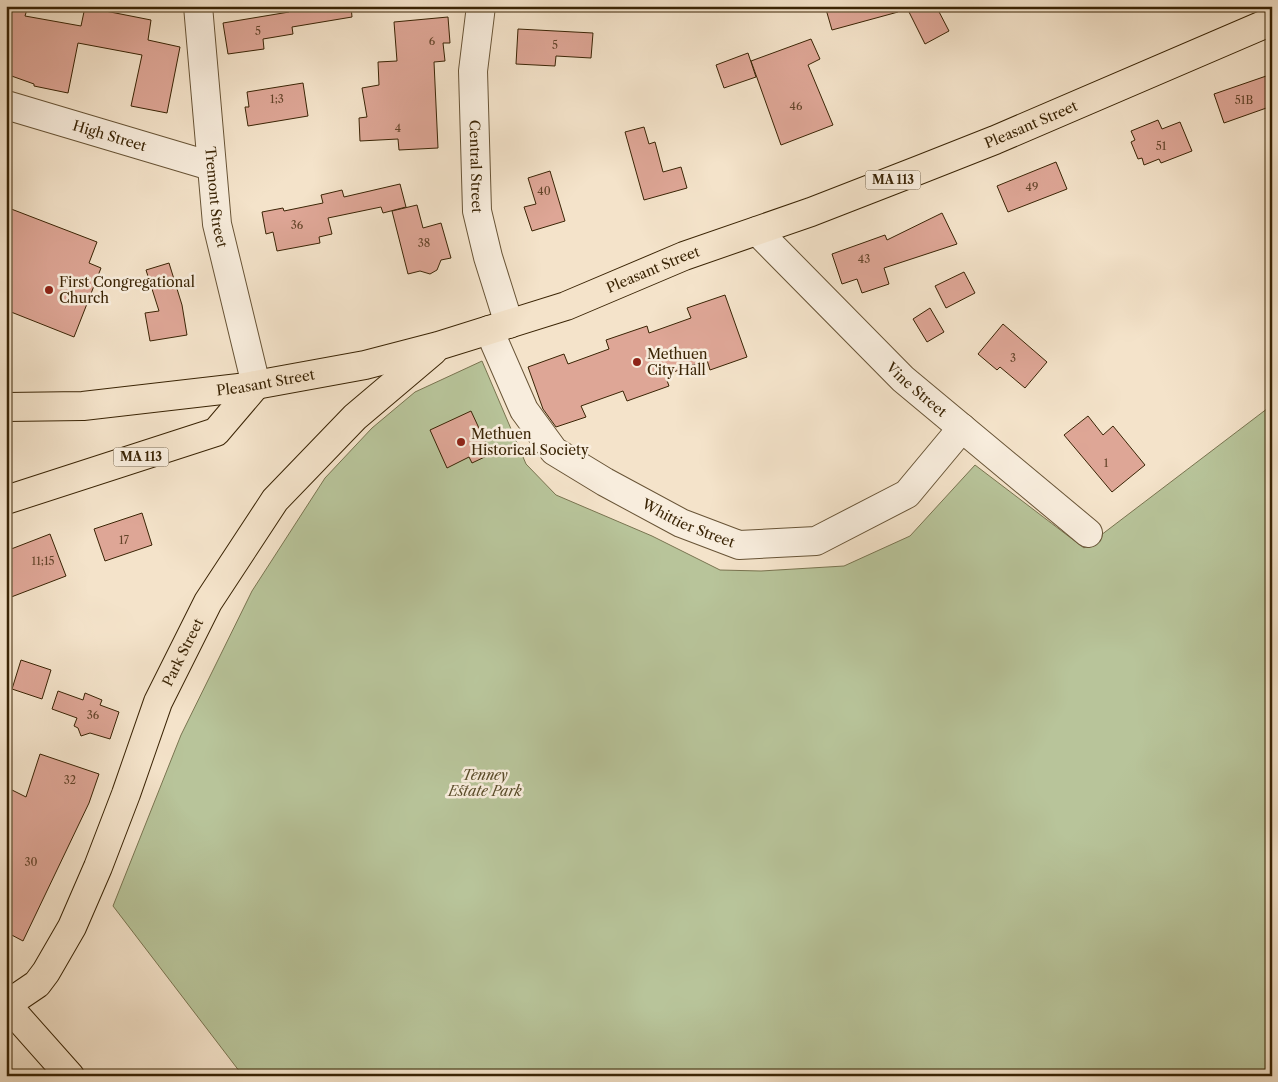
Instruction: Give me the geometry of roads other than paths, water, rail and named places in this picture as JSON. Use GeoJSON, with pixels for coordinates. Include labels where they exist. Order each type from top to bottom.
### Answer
{"type":"FeatureCollection","features":[{"type":"Feature","properties":{"kind":"main road","name":"Pleasant Street"},"geometry":{"type":"LineString","coordinates":[[6,407],[83,406],[256,385],[365,365],[438,346],[566,306],[684,256],[811,212],[995,140],[1272,21]]}},
{"type":"Feature","properties":{"kind":"main road","name":"Park Street"},"geometry":{"type":"LineString","coordinates":[[7,1005],[37,984],[72,927],[98,867],[126,794],[158,702],[208,602],[275,500],[355,417],[438,346]]}},
{"type":"Feature","properties":{"kind":"main road","name":"MA 113"},"geometry":{"type":"LineString","coordinates":[[6,500],[216,432],[256,385]]}},
{"type":"Feature","properties":{"kind":"main road"},"geometry":{"type":"LineString","coordinates":[[7,1005],[70,1076]]}},
{"type":"Feature","properties":{"kind":"street","name":"Tremont Street"},"geometry":{"type":"LineString","coordinates":[[198,6],[216,224],[256,385]]}},
{"type":"Feature","properties":{"kind":"street","name":"Central Street"},"geometry":{"type":"LineString","coordinates":[[481,6],[473,71],[477,211],[488,257],[499,327]]}},
{"type":"Feature","properties":{"kind":"street","name":"High Street"},"geometry":{"type":"LineString","coordinates":[[6,105],[139,153],[211,166]]}},
{"type":"Feature","properties":{"kind":"street","name":"Vine Street"},"geometry":{"type":"LineString","coordinates":[[757,231],[903,379],[1088,533]]}},
{"type":"Feature","properties":{"kind":"street","name":"Whittier Street"},"geometry":{"type":"LineString","coordinates":[[499,327],[524,410],[554,451],[605,482],[681,523],[739,545],[816,541],[907,494],[962,428]]}},
{"type":"Feature","properties":{"kind":"place","name":"First Congregational Church"},"geometry":{"type":"Point","coordinates":[49,290]}},
{"type":"Feature","properties":{"kind":"place","name":"Methuen City Hall"},"geometry":{"type":"Point","coordinates":[637,362]}},
{"type":"Feature","properties":{"kind":"place","name":"Methuen Historical Society"},"geometry":{"type":"Point","coordinates":[461,442]}},
{"type":"Feature","properties":{"kind":"park label","name":"Tenney Estate Park"},"geometry":{"type":"Point","coordinates":[485,784]}}]}
